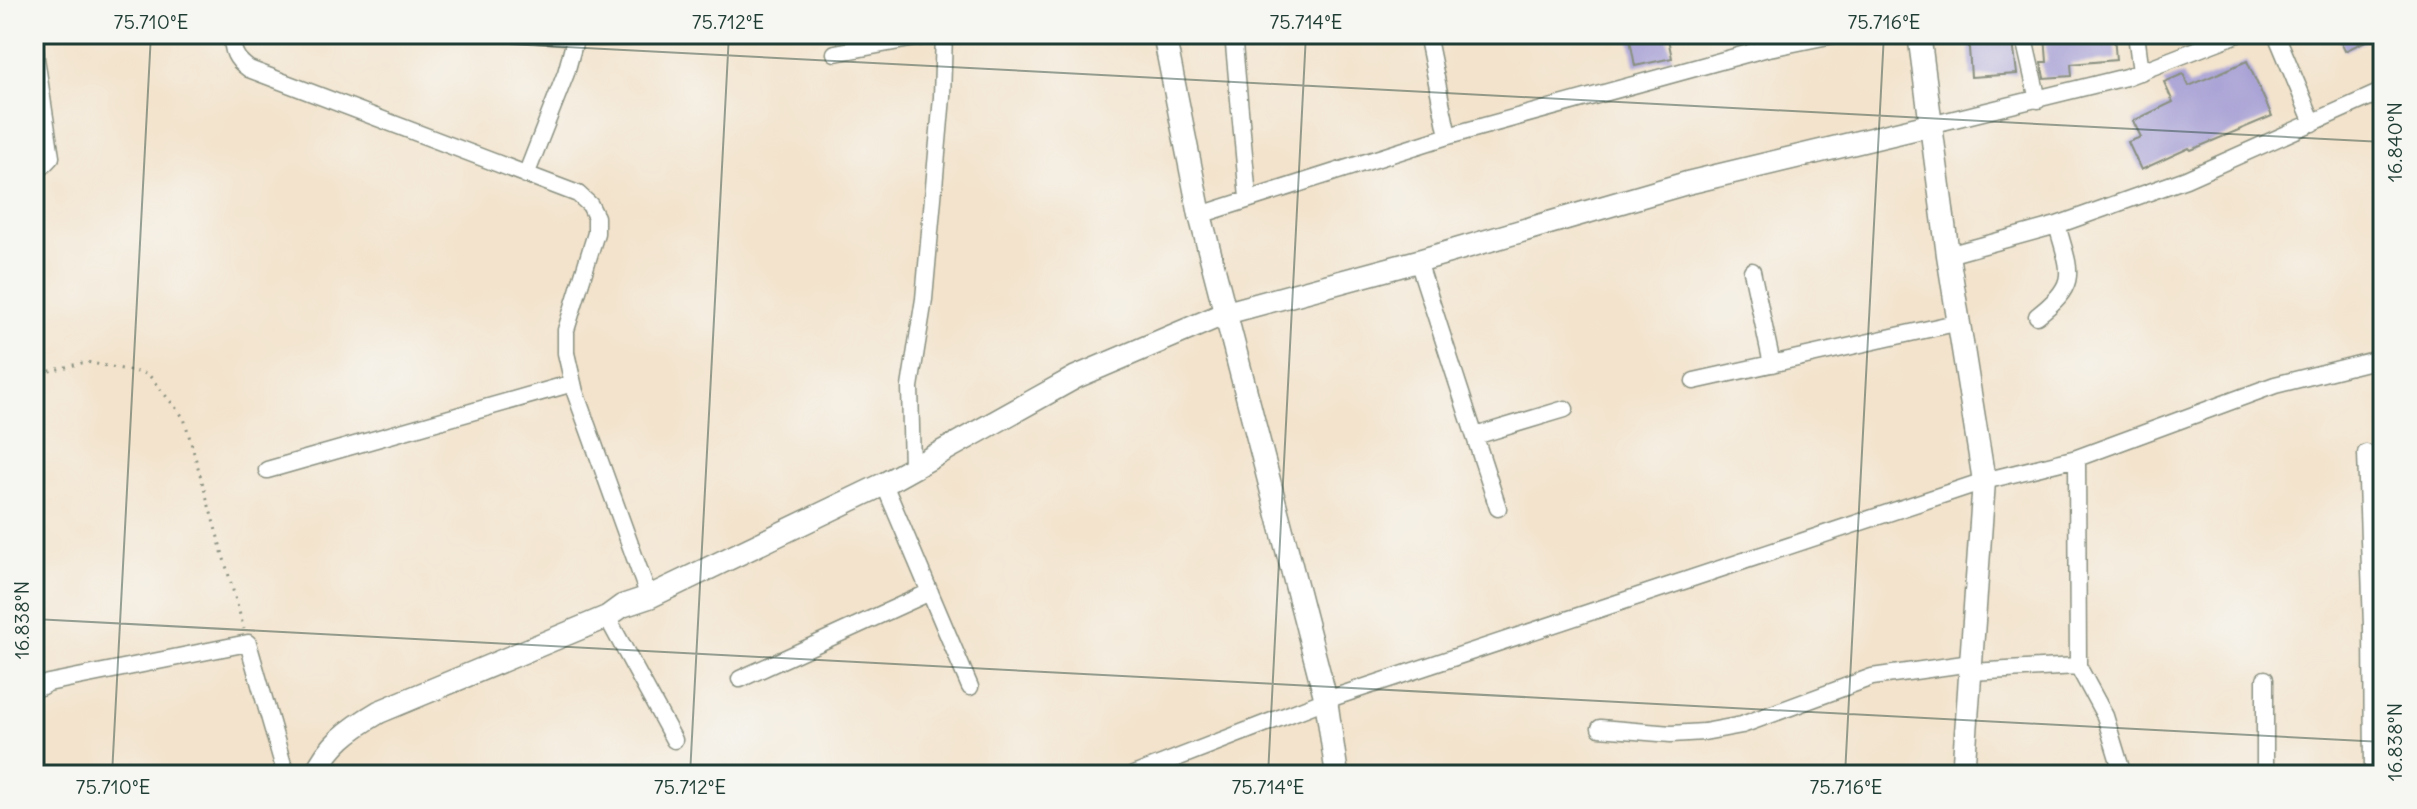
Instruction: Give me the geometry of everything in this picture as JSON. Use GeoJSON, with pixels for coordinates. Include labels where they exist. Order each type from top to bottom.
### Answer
{"type":"FeatureCollection","features":[{"type":"Feature","properties":{"kind":"street"},"geometry":{"type":"LineString","coordinates":[[232,34],[233,51],[238,61],[249,69],[578,194],[590,205],[596,217],[596,233],[566,330],[566,353],[573,383],[649,597]]}},
{"type":"Feature","properties":{"kind":"street"},"geometry":{"type":"LineString","coordinates":[[526,175],[578,35],[540,34]]}},
{"type":"Feature","properties":{"kind":"street"},"geometry":{"type":"LineString","coordinates":[[835,53],[937,34]]}},
{"type":"Feature","properties":{"kind":"street"},"geometry":{"type":"LineString","coordinates":[[912,468],[910,387],[924,299],[942,97],[944,34]]}},
{"type":"Feature","properties":{"kind":"street"},"geometry":{"type":"LineString","coordinates":[[1164,34],[1200,215],[1326,700],[1337,775]]}},
{"type":"Feature","properties":{"kind":"street"},"geometry":{"type":"LineString","coordinates":[[1248,198],[1234,36],[1254,34]]}},
{"type":"Feature","properties":{"kind":"street"},"geometry":{"type":"LineString","coordinates":[[1427,34],[1448,136]]}},
{"type":"Feature","properties":{"kind":"street"},"geometry":{"type":"LineString","coordinates":[[1200,215],[1448,136],[1762,42],[1838,34]]}},
{"type":"Feature","properties":{"kind":"street"},"geometry":{"type":"LineString","coordinates":[[1919,34],[1948,255],[1984,481],[1963,775]]}},
{"type":"Feature","properties":{"kind":"street"},"geometry":{"type":"LineString","coordinates":[[2023,34],[2038,100]]}},
{"type":"Feature","properties":{"kind":"street"},"geometry":{"type":"LineString","coordinates":[[2136,34],[2141,72]]}},
{"type":"Feature","properties":{"kind":"street"},"geometry":{"type":"LineString","coordinates":[[315,775],[323,756],[346,731],[379,712],[607,617],[622,606],[649,597],[884,484],[1076,377],[1226,313],[1687,183],[2038,100],[2141,72],[2218,38],[2238,34]]}},
{"type":"Feature","properties":{"kind":"street"},"geometry":{"type":"LineString","coordinates":[[2276,34],[2313,123]]}},
{"type":"Feature","properties":{"kind":"street"},"geometry":{"type":"LineString","coordinates":[[34,45],[51,157],[34,175]]}},
{"type":"Feature","properties":{"kind":"street"},"geometry":{"type":"LineString","coordinates":[[1948,255],[2057,225],[2186,179],[2383,91]]}},
{"type":"Feature","properties":{"kind":"street"},"geometry":{"type":"LineString","coordinates":[[2037,316],[2059,299],[2067,287],[2066,257],[2057,225]]}},
{"type":"Feature","properties":{"kind":"street"},"geometry":{"type":"LineString","coordinates":[[1418,261],[1498,508]]}},
{"type":"Feature","properties":{"kind":"street"},"geometry":{"type":"LineString","coordinates":[[1752,271],[1772,364]]}},
{"type":"Feature","properties":{"kind":"street"},"geometry":{"type":"LineString","coordinates":[[1694,381],[1960,322]]}},
{"type":"Feature","properties":{"kind":"street"},"geometry":{"type":"LineString","coordinates":[[1133,775],[1326,700],[1984,481],[2077,458],[2275,385],[2383,358]]}},
{"type":"Feature","properties":{"kind":"street"},"geometry":{"type":"LineString","coordinates":[[267,470],[573,383]]}},
{"type":"Feature","properties":{"kind":"street"},"geometry":{"type":"LineString","coordinates":[[1475,436],[1565,409]]}},
{"type":"Feature","properties":{"kind":"street"},"geometry":{"type":"LineString","coordinates":[[2366,453],[2373,775]]}},
{"type":"Feature","properties":{"kind":"street"},"geometry":{"type":"LineString","coordinates":[[2077,458],[2078,666],[2105,716],[2123,775]]}},
{"type":"Feature","properties":{"kind":"street"},"geometry":{"type":"LineString","coordinates":[[884,484],[970,687]]}},
{"type":"Feature","properties":{"kind":"street"},"geometry":{"type":"LineString","coordinates":[[740,679],[930,592]]}},
{"type":"Feature","properties":{"kind":"street"},"geometry":{"type":"LineString","coordinates":[[607,617],[674,740]]}},
{"type":"Feature","properties":{"kind":"street"},"geometry":{"type":"LineString","coordinates":[[34,690],[48,683],[248,643],[286,775]]}},
{"type":"Feature","properties":{"kind":"street"},"geometry":{"type":"LineString","coordinates":[[1600,728],[1671,734],[1704,732],[1742,725],[1872,677],[1971,667],[2078,666]]}},
{"type":"Feature","properties":{"kind":"street"},"geometry":{"type":"LineString","coordinates":[[2265,679],[2265,775]]}},
{"type":"Feature","properties":{"kind":"path"},"geometry":{"type":"LineString","coordinates":[[34,375],[86,362],[148,374],[184,418],[248,643]]}},
{"type":"Feature","properties":{"kind":"building"},"geometry":{"type":"Polygon","coordinates":[[[1629,34],[1667,34],[1672,58],[1635,66],[1629,34]]]}},
{"type":"Feature","properties":{"kind":"building"},"geometry":{"type":"Polygon","coordinates":[[[1968,34],[2012,34],[2017,74],[1971,77],[1968,34]]]}},
{"type":"Feature","properties":{"kind":"building"},"geometry":{"type":"Polygon","coordinates":[[[2114,34],[2116,60],[2071,64],[2072,76],[2044,78],[2041,62],[2047,62],[2045,35],[2114,34]]]}},
{"type":"Feature","properties":{"kind":"building"},"geometry":{"type":"Polygon","coordinates":[[[2337,34],[2380,34],[2345,51],[2337,34]]]}},
{"type":"Feature","properties":{"kind":"building"},"geometry":{"type":"Polygon","coordinates":[[[2247,61],[2272,116],[2141,170],[2128,142],[2141,137],[2133,121],[2173,102],[2164,82],[2183,74],[2189,86],[2247,61]]]}}]}
